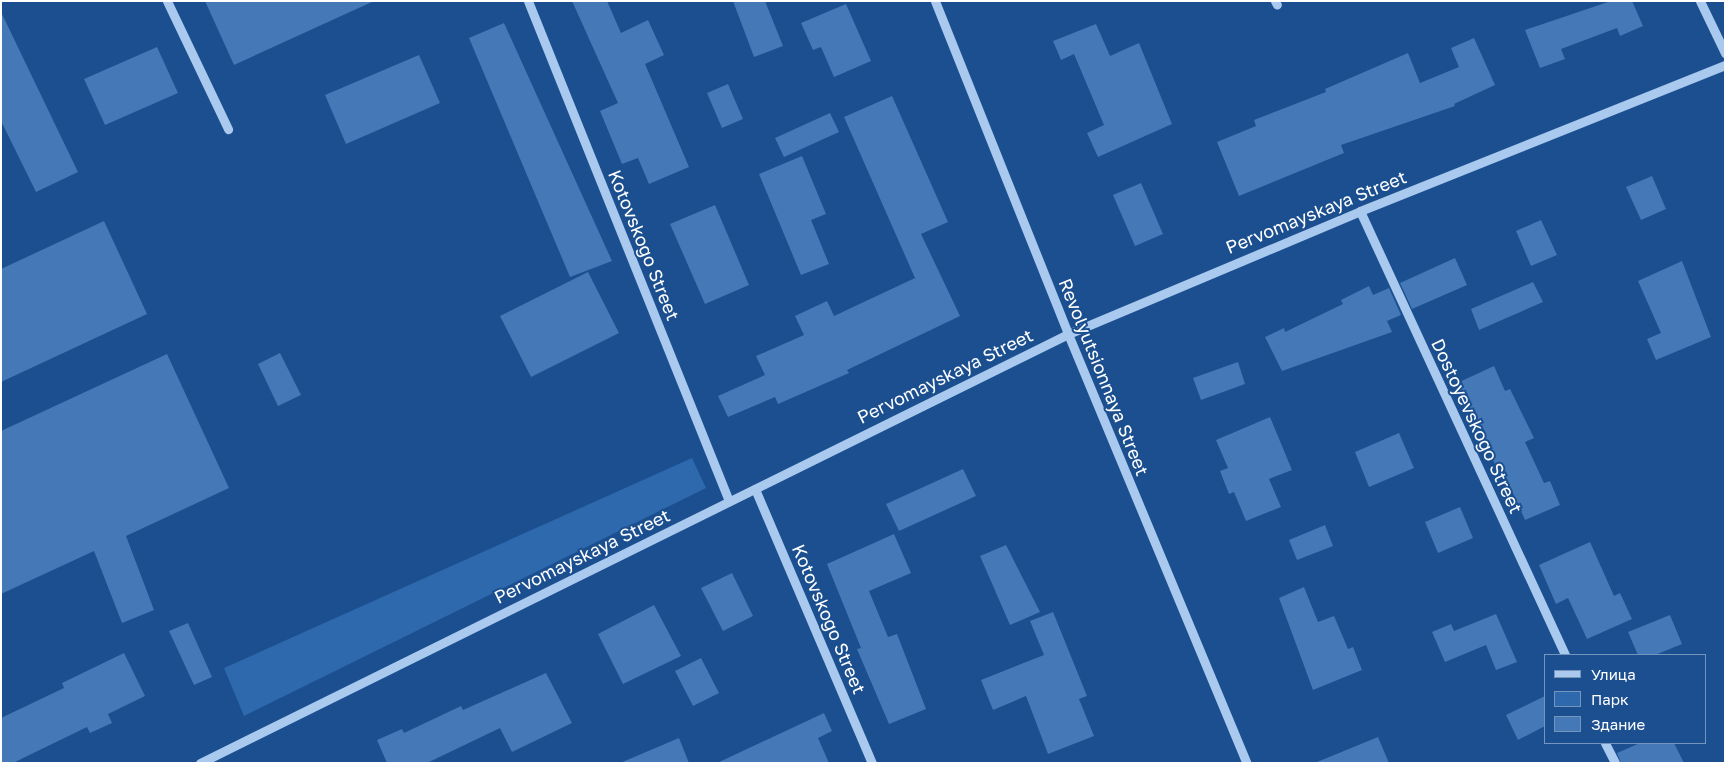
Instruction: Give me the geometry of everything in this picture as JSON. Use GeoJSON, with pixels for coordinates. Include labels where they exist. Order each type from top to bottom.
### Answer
{"type":"FeatureCollection","features":[{"type":"Feature","properties":{"kind":"street"},"geometry":{"type":"LineString","coordinates":[[168,1],[228,129]]}},
{"type":"Feature","properties":{"kind":"street","name":"Kotovskogo Street"},"geometry":{"type":"LineString","coordinates":[[528,1],[729,501]]}},
{"type":"Feature","properties":{"kind":"street","name":"Revolyutsionnaya Street"},"geometry":{"type":"LineString","coordinates":[[935,1],[1068,334],[1247,763]]}},
{"type":"Feature","properties":{"kind":"street"},"geometry":{"type":"LineString","coordinates":[[1700,1],[1725,53]]}},
{"type":"Feature","properties":{"kind":"street","name":"Pervomayskaya Street"},"geometry":{"type":"LineString","coordinates":[[200,763],[1068,334],[1360,211],[1725,65]]}},
{"type":"Feature","properties":{"kind":"street","name":"Dostoyevskogo Street"},"geometry":{"type":"LineString","coordinates":[[1360,211],[1565,654]]}},
{"type":"Feature","properties":{"kind":"street","name":"Kotovskogo Street"},"geometry":{"type":"LineString","coordinates":[[755,489],[872,763]]}},
{"type":"Feature","properties":{"kind":"street"},"geometry":{"type":"LineString","coordinates":[[1605,744],[1614,763]]}},
{"type":"Feature","properties":{"kind":"green space"},"geometry":{"type":"Polygon","coordinates":[[[692,458],[706,488],[244,716],[224,668],[692,458]]]}},
{"type":"Feature","properties":{"kind":"building"},"geometry":{"type":"Polygon","coordinates":[[[205,1],[374,1],[234,65],[205,1]]]}},
{"type":"Feature","properties":{"kind":"building"},"geometry":{"type":"Polygon","coordinates":[[[572,1],[607,1],[621,33],[648,20],[664,55],[645,64],[689,167],[649,184],[638,158],[622,164],[600,111],[618,103],[572,1]]]}},
{"type":"Feature","properties":{"kind":"building"},"geometry":{"type":"Polygon","coordinates":[[[733,1],[765,1],[783,46],[754,57],[733,1]]]}},
{"type":"Feature","properties":{"kind":"building"},"geometry":{"type":"Polygon","coordinates":[[[1611,1],[1632,1],[1643,26],[1620,36],[1617,28],[1561,49],[1565,59],[1540,68],[1525,30],[1611,1]]]}},
{"type":"Feature","properties":{"kind":"building"},"geometry":{"type":"Polygon","coordinates":[[[846,4],[871,61],[834,77],[821,47],[813,50],[801,23],[846,4]]]}},
{"type":"Feature","properties":{"kind":"building"},"geometry":{"type":"Polygon","coordinates":[[[1,12],[78,172],[36,192],[1,121],[1,12]]]}},
{"type":"Feature","properties":{"kind":"building"},"geometry":{"type":"Polygon","coordinates":[[[504,23],[612,261],[570,277],[469,38],[504,23]]]}},
{"type":"Feature","properties":{"kind":"building"},"geometry":{"type":"Polygon","coordinates":[[[1096,24],[1110,56],[1139,43],[1172,124],[1098,157],[1087,133],[1104,125],[1074,54],[1061,60],[1053,41],[1096,24]]]}},
{"type":"Feature","properties":{"kind":"building"},"geometry":{"type":"Polygon","coordinates":[[[1474,38],[1495,85],[1454,104],[1455,106],[1341,145],[1344,153],[1239,196],[1217,142],[1256,126],[1254,120],[1326,92],[1325,89],[1408,53],[1420,83],[1459,67],[1451,48],[1474,38]]]}},
{"type":"Feature","properties":{"kind":"building"},"geometry":{"type":"Polygon","coordinates":[[[157,47],[178,93],[105,125],[84,79],[157,47]]]}},
{"type":"Feature","properties":{"kind":"building"},"geometry":{"type":"Polygon","coordinates":[[[419,55],[440,103],[346,144],[325,95],[419,55]]]}},
{"type":"Feature","properties":{"kind":"building"},"geometry":{"type":"Polygon","coordinates":[[[728,84],[743,119],[722,128],[707,93],[728,84]]]}},
{"type":"Feature","properties":{"kind":"building"},"geometry":{"type":"Polygon","coordinates":[[[892,96],[948,222],[921,234],[960,316],[847,370],[849,373],[778,404],[775,397],[728,417],[718,396],[765,375],[756,356],[804,335],[795,316],[827,301],[834,316],[915,278],[844,117],[892,96]]]}},
{"type":"Feature","properties":{"kind":"building"},"geometry":{"type":"Polygon","coordinates":[[[830,113],[839,132],[784,157],[775,138],[830,113]]]}},
{"type":"Feature","properties":{"kind":"building"},"geometry":{"type":"Polygon","coordinates":[[[802,156],[826,214],[811,220],[829,264],[801,275],[759,174],[802,156]]]}},
{"type":"Feature","properties":{"kind":"building"},"geometry":{"type":"Polygon","coordinates":[[[1652,176],[1666,209],[1641,220],[1626,187],[1652,176]]]}},
{"type":"Feature","properties":{"kind":"building"},"geometry":{"type":"Polygon","coordinates":[[[1141,183],[1163,234],[1135,246],[1113,195],[1141,183]]]}},
{"type":"Feature","properties":{"kind":"building"},"geometry":{"type":"Polygon","coordinates":[[[715,205],[749,285],[705,304],[670,224],[715,205]]]}},
{"type":"Feature","properties":{"kind":"building"},"geometry":{"type":"Polygon","coordinates":[[[1541,220],[1557,255],[1531,266],[1516,231],[1541,220]]]}},
{"type":"Feature","properties":{"kind":"building"},"geometry":{"type":"Polygon","coordinates":[[[104,221],[147,314],[1,382],[1,269],[104,221]]]}},
{"type":"Feature","properties":{"kind":"building"},"geometry":{"type":"Polygon","coordinates":[[[1455,258],[1467,285],[1412,309],[1400,283],[1455,258]]]}},
{"type":"Feature","properties":{"kind":"building"},"geometry":{"type":"Polygon","coordinates":[[[1682,261],[1711,337],[1656,360],[1647,339],[1661,333],[1638,281],[1682,261]]]}},
{"type":"Feature","properties":{"kind":"building"},"geometry":{"type":"Polygon","coordinates":[[[588,272],[619,333],[531,377],[500,316],[588,272]]]}},
{"type":"Feature","properties":{"kind":"building"},"geometry":{"type":"Polygon","coordinates":[[[1533,282],[1543,302],[1479,330],[1471,309],[1533,282]]]}},
{"type":"Feature","properties":{"kind":"building"},"geometry":{"type":"Polygon","coordinates":[[[1369,286],[1373,295],[1389,288],[1401,315],[1387,321],[1392,332],[1282,371],[1265,337],[1284,328],[1285,332],[1343,304],[1341,300],[1369,286]]]}},
{"type":"Feature","properties":{"kind":"building"},"geometry":{"type":"Polygon","coordinates":[[[280,353],[301,395],[278,406],[258,364],[280,353]]]}},
{"type":"Feature","properties":{"kind":"building"},"geometry":{"type":"Polygon","coordinates":[[[167,354],[229,488],[126,536],[154,610],[122,623],[94,551],[1,594],[1,431],[167,354]]]}},
{"type":"Feature","properties":{"kind":"building"},"geometry":{"type":"Polygon","coordinates":[[[1238,362],[1245,384],[1201,400],[1193,378],[1238,362]]]}},
{"type":"Feature","properties":{"kind":"building"},"geometry":{"type":"Polygon","coordinates":[[[1494,366],[1505,391],[1510,389],[1534,438],[1525,442],[1544,483],[1550,481],[1560,505],[1525,520],[1500,464],[1496,466],[1455,384],[1494,366]]]}},
{"type":"Feature","properties":{"kind":"building"},"geometry":{"type":"Polygon","coordinates":[[[1270,417],[1292,470],[1269,479],[1281,507],[1246,521],[1234,492],[1229,494],[1220,471],[1228,468],[1216,440],[1270,417]]]}},
{"type":"Feature","properties":{"kind":"building"},"geometry":{"type":"Polygon","coordinates":[[[1399,433],[1414,468],[1369,487],[1355,452],[1399,433]]]}},
{"type":"Feature","properties":{"kind":"building"},"geometry":{"type":"Polygon","coordinates":[[[963,469],[976,496],[899,531],[886,504],[963,469]]]}},
{"type":"Feature","properties":{"kind":"building"},"geometry":{"type":"Polygon","coordinates":[[[1460,507],[1473,538],[1438,553],[1425,522],[1460,507]]]}},
{"type":"Feature","properties":{"kind":"building"},"geometry":{"type":"Polygon","coordinates":[[[1325,525],[1333,546],[1297,560],[1289,540],[1325,525]]]}},
{"type":"Feature","properties":{"kind":"building"},"geometry":{"type":"Polygon","coordinates":[[[894,534],[911,573],[869,591],[888,637],[897,634],[926,709],[889,724],[857,649],[861,648],[827,564],[894,534]]]}},
{"type":"Feature","properties":{"kind":"building"},"geometry":{"type":"Polygon","coordinates":[[[1590,542],[1614,596],[1620,593],[1632,619],[1587,639],[1568,598],[1556,604],[1539,565],[1590,542]]]}},
{"type":"Feature","properties":{"kind":"building"},"geometry":{"type":"Polygon","coordinates":[[[1006,545],[1040,612],[1010,625],[980,556],[1006,545]]]}},
{"type":"Feature","properties":{"kind":"building"},"geometry":{"type":"Polygon","coordinates":[[[732,573],[753,616],[723,631],[701,588],[732,573]]]}},
{"type":"Feature","properties":{"kind":"building"},"geometry":{"type":"Polygon","coordinates":[[[1304,587],[1318,622],[1334,616],[1348,649],[1353,647],[1362,670],[1313,690],[1279,598],[1304,587]]]}},
{"type":"Feature","properties":{"kind":"building"},"geometry":{"type":"Polygon","coordinates":[[[654,605],[681,656],[623,684],[598,634],[654,605]]]}},
{"type":"Feature","properties":{"kind":"building"},"geometry":{"type":"Polygon","coordinates":[[[1053,612],[1087,696],[1079,699],[1094,736],[1048,754],[1026,696],[993,710],[981,680],[1044,655],[1030,621],[1053,612]]]}},
{"type":"Feature","properties":{"kind":"building"},"geometry":{"type":"Polygon","coordinates":[[[1496,614],[1517,662],[1496,670],[1486,645],[1445,662],[1432,632],[1451,624],[1454,631],[1496,614]]]}},
{"type":"Feature","properties":{"kind":"building"},"geometry":{"type":"Polygon","coordinates":[[[1670,615],[1682,644],[1657,654],[1638,654],[1628,632],[1670,615]]]}},
{"type":"Feature","properties":{"kind":"building"},"geometry":{"type":"Polygon","coordinates":[[[188,623],[212,677],[194,685],[169,631],[188,623]]]}},
{"type":"Feature","properties":{"kind":"building"},"geometry":{"type":"Polygon","coordinates":[[[124,653],[145,696],[108,714],[112,723],[90,733],[87,727],[13,763],[1,763],[1,718],[64,688],[62,683],[124,653]]]}},
{"type":"Feature","properties":{"kind":"building"},"geometry":{"type":"Polygon","coordinates":[[[701,658],[719,693],[693,706],[675,671],[701,658]]]}},
{"type":"Feature","properties":{"kind":"building"},"geometry":{"type":"Polygon","coordinates":[[[546,673],[572,723],[512,752],[500,728],[427,763],[387,763],[377,740],[402,729],[404,733],[461,706],[463,710],[546,673]]]}},
{"type":"Feature","properties":{"kind":"building"},"geometry":{"type":"Polygon","coordinates":[[[1544,696],[1544,727],[1518,740],[1506,715],[1544,696]]]}},
{"type":"Feature","properties":{"kind":"building"},"geometry":{"type":"Polygon","coordinates":[[[824,713],[832,731],[818,738],[829,763],[717,763],[824,713]]]}},
{"type":"Feature","properties":{"kind":"building"},"geometry":{"type":"Polygon","coordinates":[[[1378,737],[1389,763],[1317,763],[1317,762],[1378,737]]]}},
{"type":"Feature","properties":{"kind":"building"},"geometry":{"type":"Polygon","coordinates":[[[679,738],[689,763],[620,763],[679,738]]]}},
{"type":"Feature","properties":{"kind":"building"},"geometry":{"type":"Polygon","coordinates":[[[1638,744],[1674,744],[1684,763],[1621,763],[1617,753],[1638,744]]]}}]}
